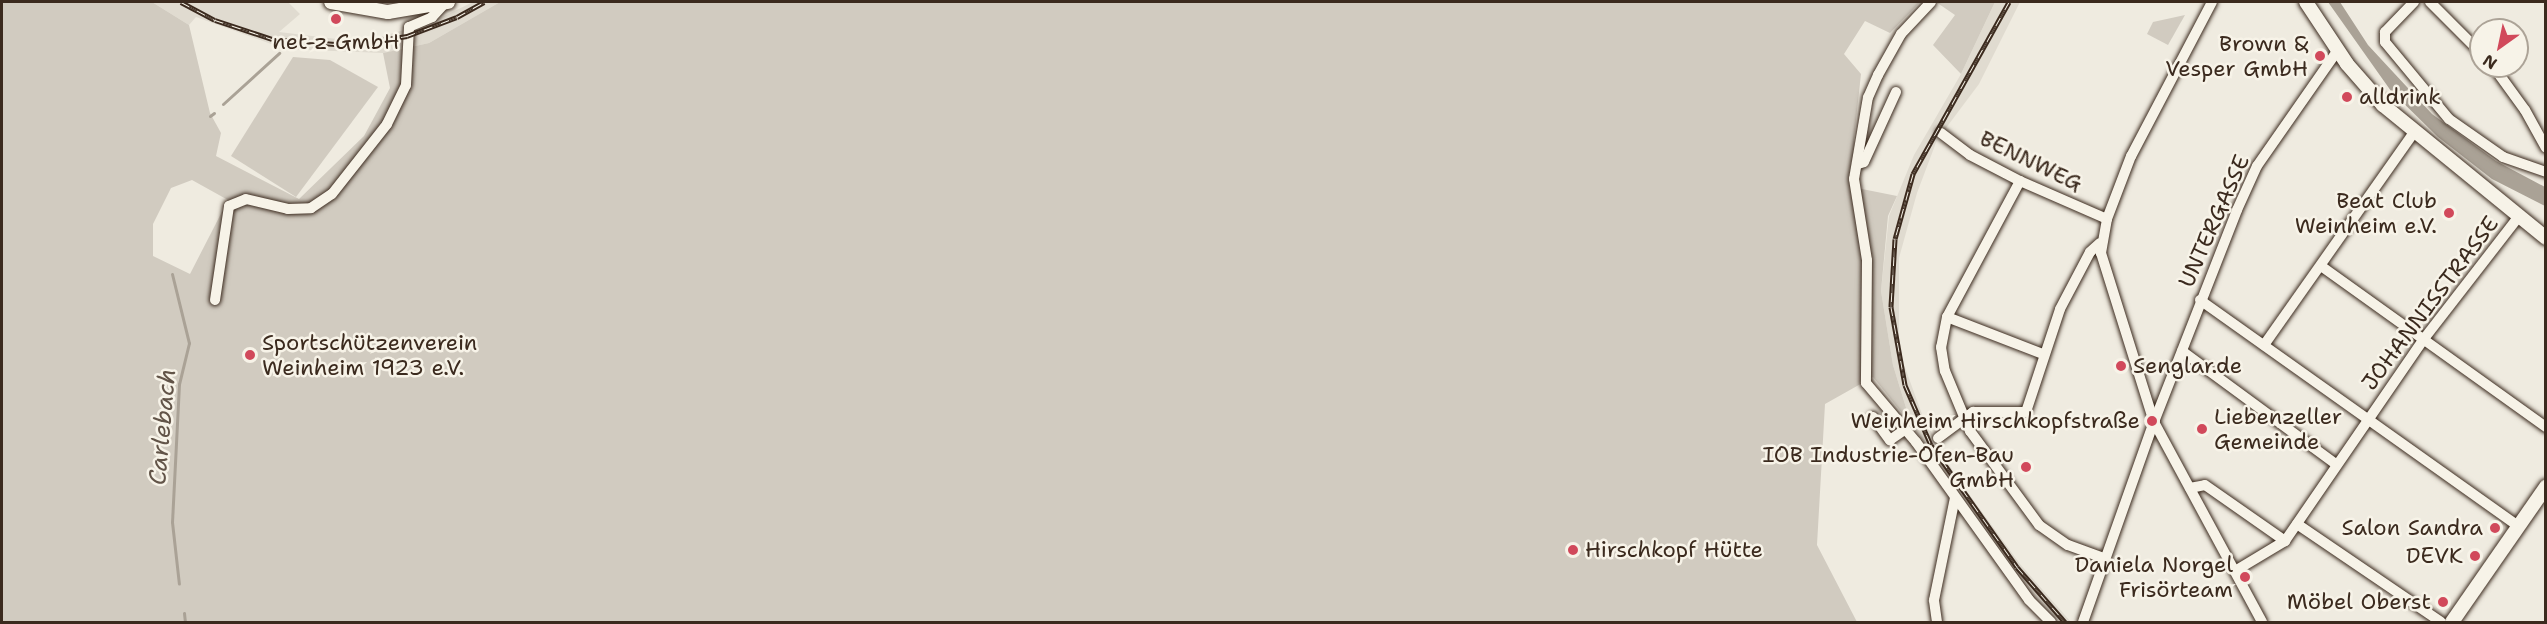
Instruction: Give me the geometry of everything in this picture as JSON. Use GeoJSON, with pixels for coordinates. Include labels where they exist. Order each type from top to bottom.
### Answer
{"type":"FeatureCollection","features":[{"type":"Feature","properties":{"kind":"main road"},"geometry":{"type":"LineString","coordinates":[[333,2],[388,12],[447,2]]}},
{"type":"Feature","properties":{"kind":"main road"},"geometry":{"type":"LineString","coordinates":[[2306,2],[2365,86],[2517,219],[2546,238]]}},
{"type":"Feature","properties":{"kind":"main road"},"geometry":{"type":"LineString","coordinates":[[2452,622],[2546,487]]}},
{"type":"Feature","properties":{"kind":"street"},"geometry":{"type":"LineString","coordinates":[[215,300],[229,206],[246,199],[288,209],[311,208],[332,194],[387,124],[406,85],[409,27],[432,16],[447,2]]}},
{"type":"Feature","properties":{"kind":"street"},"geometry":{"type":"LineString","coordinates":[[1930,2],[1887,54],[1868,97],[1854,179],[1868,272],[1866,383],[1906,429],[2029,600],[2051,622]]}},
{"type":"Feature","properties":{"kind":"street"},"geometry":{"type":"LineString","coordinates":[[1938,438],[1973,412],[2026,412],[2043,354],[2065,300],[2090,252],[2100,243],[2131,156],[2212,2]]}},
{"type":"Feature","properties":{"kind":"street"},"geometry":{"type":"LineString","coordinates":[[2414,2],[2383,36],[2449,119],[2503,157],[2546,172]]}},
{"type":"Feature","properties":{"kind":"street"},"geometry":{"type":"LineString","coordinates":[[2430,2],[2469,41]]}},
{"type":"Feature","properties":{"kind":"street","name":"UNTERGASSE"},"geometry":{"type":"LineString","coordinates":[[2083,622],[2200,300],[2257,166],[2338,50]]}},
{"type":"Feature","properties":{"kind":"street"},"geometry":{"type":"LineString","coordinates":[[2502,78],[2525,110],[2546,148]]}},
{"type":"Feature","properties":{"kind":"street"},"geometry":{"type":"LineString","coordinates":[[1857,165],[1864,162],[1896,93]]}},
{"type":"Feature","properties":{"kind":"street"},"geometry":{"type":"LineString","coordinates":[[2264,345],[2415,132]]}},
{"type":"Feature","properties":{"kind":"street","name":"BENNWEG"},"geometry":{"type":"LineString","coordinates":[[1941,133],[1970,155],[2020,181],[2107,219]]}},
{"type":"Feature","properties":{"kind":"street"},"geometry":{"type":"LineString","coordinates":[[2020,181],[1998,229],[1960,289],[1947,317],[1941,347],[1945,371],[1964,419],[2039,525],[2068,545],[2106,559]]}},
{"type":"Feature","properties":{"kind":"street","name":"JOHANNISSTRASSE"},"geometry":{"type":"LineString","coordinates":[[2235,571],[2285,541],[2423,340],[2517,219]]}},
{"type":"Feature","properties":{"kind":"street"},"geometry":{"type":"LineString","coordinates":[[2100,243],[2154,422],[2262,622]]}},
{"type":"Feature","properties":{"kind":"street"},"geometry":{"type":"LineString","coordinates":[[2321,266],[2546,427]]}},
{"type":"Feature","properties":{"kind":"street"},"geometry":{"type":"LineString","coordinates":[[2200,300],[2518,526]]}},
{"type":"Feature","properties":{"kind":"street"},"geometry":{"type":"LineString","coordinates":[[1947,317],[2043,354]]}},
{"type":"Feature","properties":{"kind":"street"},"geometry":{"type":"LineString","coordinates":[[2182,351],[2337,465]]}},
{"type":"Feature","properties":{"kind":"street"},"geometry":{"type":"LineString","coordinates":[[1873,417],[1890,440],[1906,429]]}},
{"type":"Feature","properties":{"kind":"street"},"geometry":{"type":"LineString","coordinates":[[2190,488],[2205,485],[2285,541]]}},
{"type":"Feature","properties":{"kind":"street"},"geometry":{"type":"LineString","coordinates":[[1937,622],[1934,600],[1955,498]]}},
{"type":"Feature","properties":{"kind":"street"},"geometry":{"type":"LineString","coordinates":[[2297,524],[2441,622]]}},
{"type":"Feature","properties":{"kind":"shaded area"},"geometry":{"type":"Polygon","coordinates":[[[2,2],[152,2],[189,25],[210,113],[221,133],[216,156],[299,199],[364,136],[390,88],[383,53],[429,43],[500,2],[1920,2],[1890,33],[1865,21],[1844,54],[1861,74],[1854,138],[1857,188],[1897,196],[1888,216],[1881,291],[1893,365],[1911,424],[1873,377],[1825,404],[1817,545],[1857,622],[2,622],[2,2]],[[192,180],[171,188],[153,224],[153,256],[190,274],[228,200],[192,180]]]}},
{"type":"Feature","properties":{"kind":"shaded area"},"geometry":{"type":"Polygon","coordinates":[[[152,2],[288,2],[300,14],[279,32],[345,40],[383,36],[432,22],[473,2],[500,2],[429,43],[383,53],[285,49],[196,17],[189,25],[152,2]]]}},
{"type":"Feature","properties":{"kind":"shaded area"},"geometry":{"type":"Polygon","coordinates":[[[1936,2],[1995,2],[1961,74],[1933,45],[1955,15],[1936,2]]]}},
{"type":"Feature","properties":{"kind":"shaded area"},"geometry":{"type":"Polygon","coordinates":[[[1995,2],[2020,2],[1979,84],[1937,140],[1917,193],[1899,258],[1899,351],[1923,417],[1955,475],[2020,564],[2071,622],[2056,622],[2032,598],[1911,424],[1893,365],[1881,291],[1889,216],[1914,155],[1961,74],[1995,2]]]}},
{"type":"Feature","properties":{"kind":"shaded area"},"geometry":{"type":"Polygon","coordinates":[[[2328,2],[2340,2],[2368,45],[2432,114],[2496,161],[2545,187],[2545,206],[2492,179],[2438,137],[2391,91],[2328,2]]]}},
{"type":"Feature","properties":{"kind":"shaded area"},"geometry":{"type":"Polygon","coordinates":[[[2185,15],[2168,45],[2147,34],[2153,22],[2185,15]]]}},
{"type":"Feature","properties":{"kind":"shaded area"},"geometry":{"type":"Polygon","coordinates":[[[293,57],[330,60],[378,87],[296,197],[231,156],[293,57]]]}},
{"type":"Feature","properties":{"kind":"waterway","name":"Carlebach"},"geometry":{"type":"LineString","coordinates":[[223,104],[279,53]]}},
{"type":"Feature","properties":{"kind":"waterway","name":"Carlebach"},"geometry":{"type":"LineString","coordinates":[[210,116],[214,113]]}},
{"type":"Feature","properties":{"kind":"waterway","name":"Carlebach"},"geometry":{"type":"LineString","coordinates":[[172,274],[189,343],[179,384],[172,522],[179,584]]}},
{"type":"Feature","properties":{"kind":"waterway","name":"Carlebach"},"geometry":{"type":"LineString","coordinates":[[184,613],[185,622]]}},
{"type":"Feature","properties":{"kind":"railway"},"geometry":{"type":"LineString","coordinates":[[181,2],[215,20],[272,39],[348,45],[407,36],[457,17],[484,2]]}},
{"type":"Feature","properties":{"kind":"railway"},"geometry":{"type":"LineString","coordinates":[[2009,2],[1913,174],[1895,239],[1891,307],[1905,385],[1931,445],[2017,567],[2065,622]]}},
{"type":"Feature","properties":{"kind":"place","name":"net-z GmbH"},"geometry":{"type":"Point","coordinates":[336,19]}},
{"type":"Feature","properties":{"kind":"place","name":"Brown & Vesper GmbH"},"geometry":{"type":"Point","coordinates":[2320,56]}},
{"type":"Feature","properties":{"kind":"place","name":"alldrink"},"geometry":{"type":"Point","coordinates":[2347,97]}},
{"type":"Feature","properties":{"kind":"place","name":"Beat Club Weinheim e.V."},"geometry":{"type":"Point","coordinates":[2449,213]}},
{"type":"Feature","properties":{"kind":"place","name":"Sportschützenverein Weinheim 1923 e.V."},"geometry":{"type":"Point","coordinates":[250,355]}},
{"type":"Feature","properties":{"kind":"place","name":"Senglar.de"},"geometry":{"type":"Point","coordinates":[2121,366]}},
{"type":"Feature","properties":{"kind":"place","name":"Weinheim Hirschkopfstraße"},"geometry":{"type":"Point","coordinates":[2152,421]}},
{"type":"Feature","properties":{"kind":"place","name":"Liebenzeller Gemeinde"},"geometry":{"type":"Point","coordinates":[2202,429]}},
{"type":"Feature","properties":{"kind":"place","name":"IOB Industrie-Ofen-Bau GmbH"},"geometry":{"type":"Point","coordinates":[2026,467]}},
{"type":"Feature","properties":{"kind":"place","name":"Salon Sandra"},"geometry":{"type":"Point","coordinates":[2495,528]}},
{"type":"Feature","properties":{"kind":"place","name":"Hirschkopf Hütte"},"geometry":{"type":"Point","coordinates":[1573,550]}},
{"type":"Feature","properties":{"kind":"place","name":"DEVK"},"geometry":{"type":"Point","coordinates":[2475,556]}},
{"type":"Feature","properties":{"kind":"place","name":"Daniela Norgel Frisörteam"},"geometry":{"type":"Point","coordinates":[2245,577]}},
{"type":"Feature","properties":{"kind":"place","name":"Möbel Oberst"},"geometry":{"type":"Point","coordinates":[2443,602]}}]}
